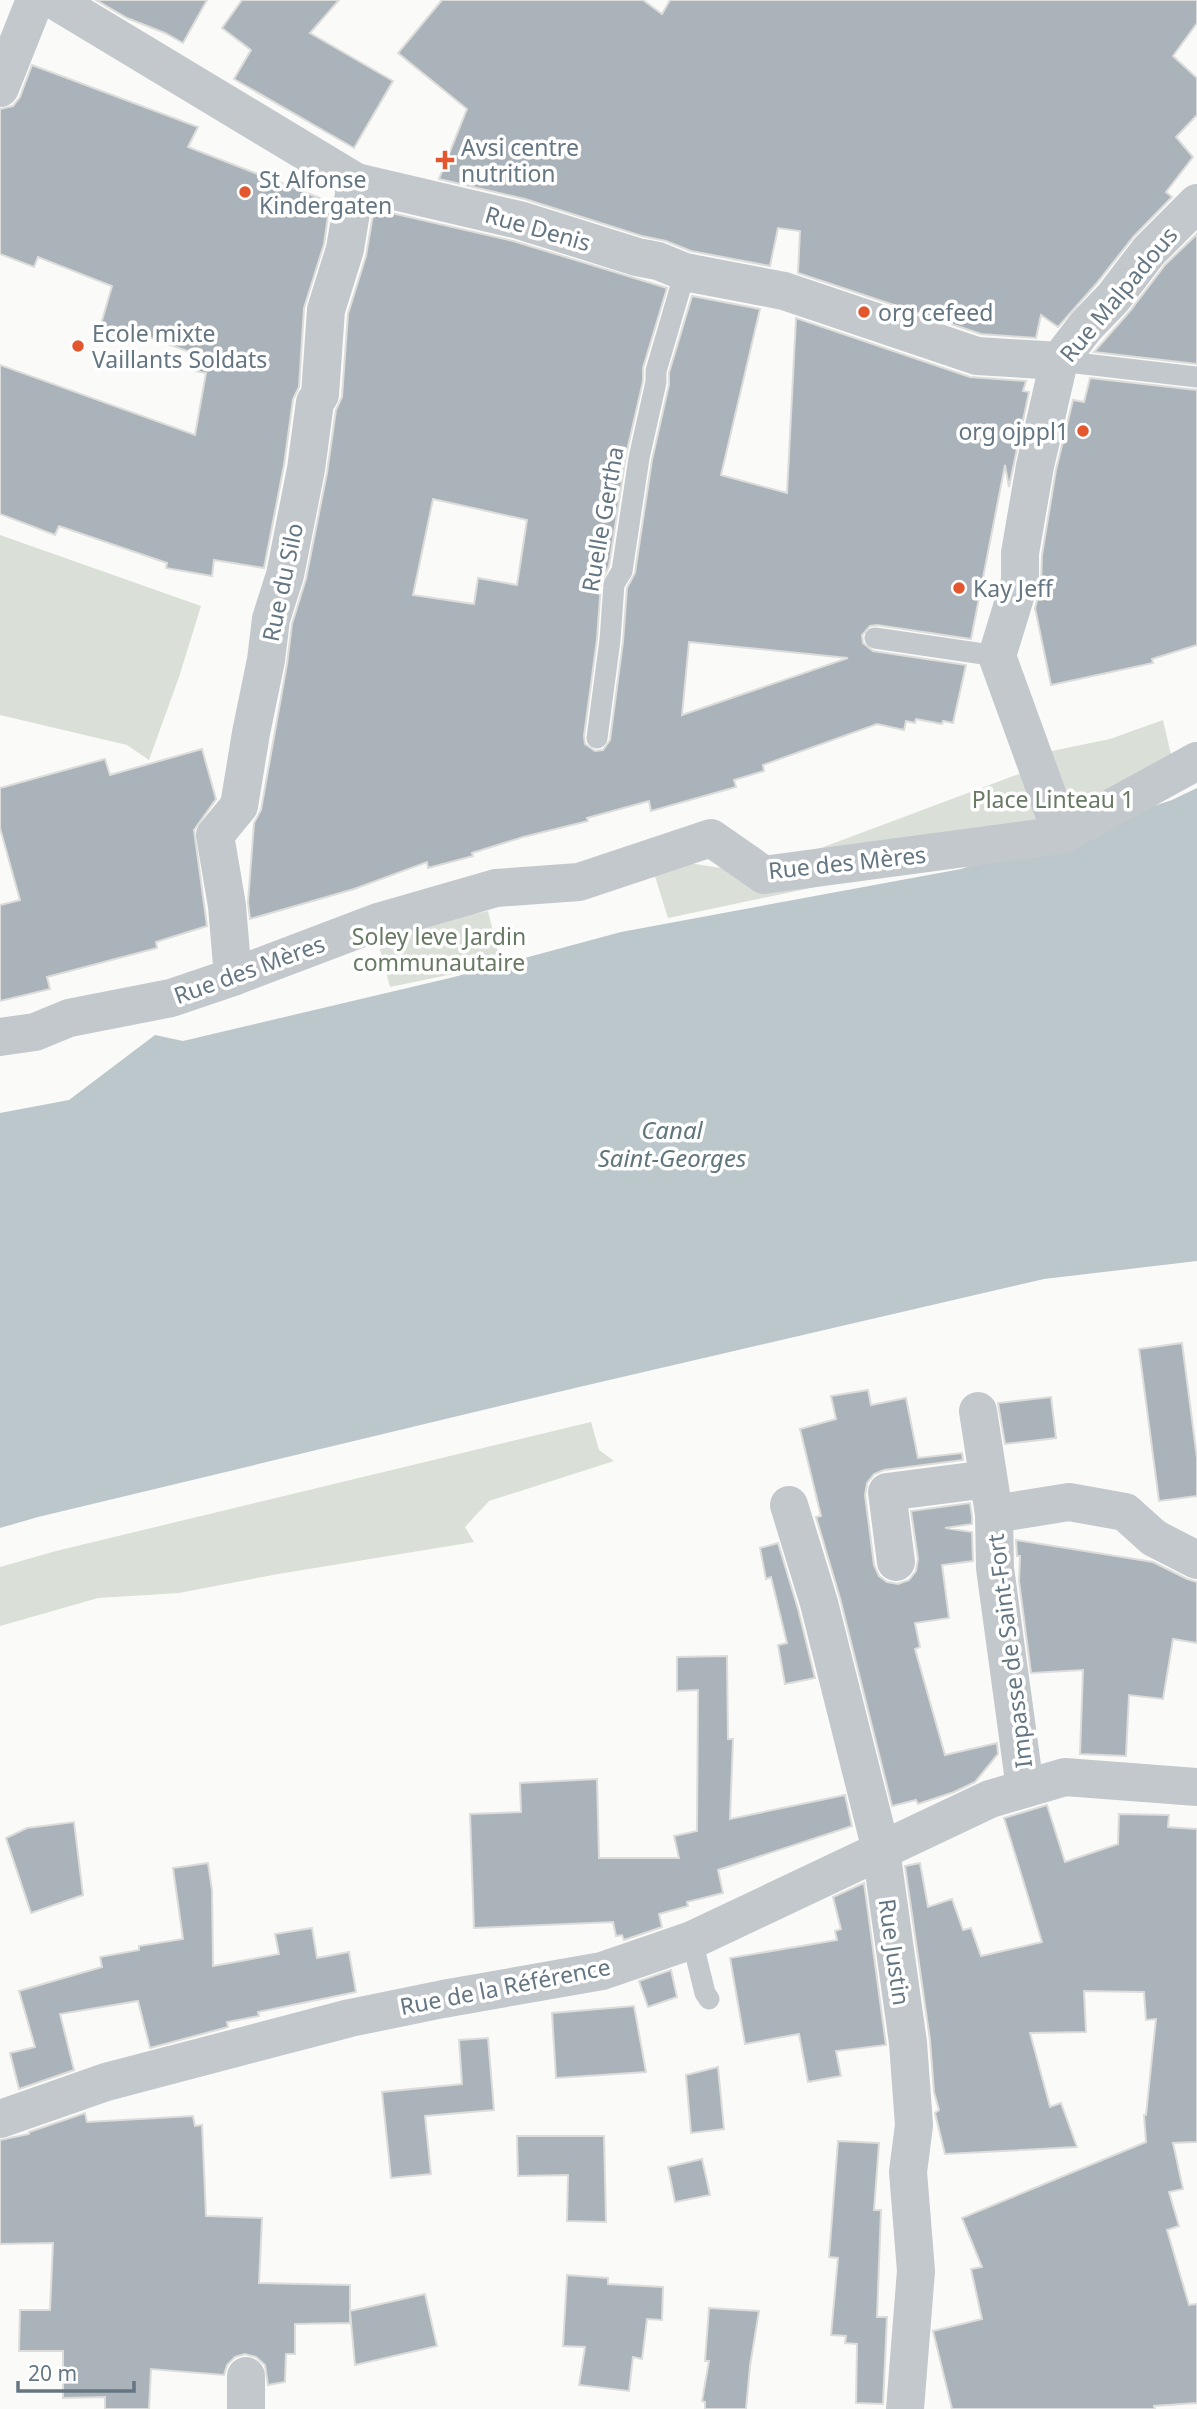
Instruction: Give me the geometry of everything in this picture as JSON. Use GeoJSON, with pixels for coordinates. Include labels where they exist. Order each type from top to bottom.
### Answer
{"type":"FeatureCollection","features":[{"type":"Feature","properties":{"kind":"street"},"geometry":{"type":"LineString","coordinates":[[0,88],[34,0]]}},
{"type":"Feature","properties":{"kind":"street","name":"Rue Denis"},"geometry":{"type":"LineString","coordinates":[[54,0],[356,182],[519,220],[637,257],[658,261],[685,272],[784,292],[978,356],[1059,361]]}},
{"type":"Feature","properties":{"kind":"street","name":"Rue du Silo"},"geometry":{"type":"LineString","coordinates":[[233,977],[227,906],[215,835],[239,806],[271,619],[285,575],[306,468],[315,402],[320,395],[326,310],[345,249],[356,182]]}},
{"type":"Feature","properties":{"kind":"street","name":"Rue Malpadous"},"geometry":{"type":"LineString","coordinates":[[997,656],[1020,582],[1020,553],[1035,466],[1059,361],[1086,326],[1114,298],[1149,251],[1197,203]]}},
{"type":"Feature","properties":{"kind":"street"},"geometry":{"type":"LineString","coordinates":[[997,656],[1062,835],[1197,761]]}},
{"type":"Feature","properties":{"kind":"street","name":"Rue des Mères"},"geometry":{"type":"LineString","coordinates":[[0,1037],[35,1032],[69,1018],[170,998],[378,922],[496,888],[579,882],[711,838],[764,875],[1062,835]]}},
{"type":"Feature","properties":{"kind":"street","name":"Impasse de Saint-Fort"},"geometry":{"type":"LineString","coordinates":[[978,1411],[991,1497],[995,1568],[1025,1788]]}},
{"type":"Feature","properties":{"kind":"street"},"geometry":{"type":"LineString","coordinates":[[896,1562],[887,1492],[991,1497]]}},
{"type":"Feature","properties":{"kind":"street","name":"Impasse de Saint-Fort"},"geometry":{"type":"LineString","coordinates":[[991,1497],[1069,1502],[1125,1512],[1154,1538],[1197,1560]]}},
{"type":"Feature","properties":{"kind":"street","name":"Rue Justin"},"geometry":{"type":"LineString","coordinates":[[789,1505],[819,1604],[881,1850],[908,2043],[914,2125],[908,2172],[915,2271],[905,2409]]}},
{"type":"Feature","properties":{"kind":"street","name":"Rue de la Référence"},"geometry":{"type":"LineString","coordinates":[[0,2119],[106,2082],[350,2018],[443,1998],[602,1971],[692,1940],[990,1799],[1025,1788],[1065,1777],[1197,1787]]}},
{"type":"Feature","properties":{"kind":"lane","name":"Ruelle Gertha"},"geometry":{"type":"LineString","coordinates":[[597,738],[610,640],[614,584],[622,571],[639,458],[656,382],[656,371],[685,272]]}},
{"type":"Feature","properties":{"kind":"lane"},"geometry":{"type":"LineString","coordinates":[[1059,361],[1197,377]]}},
{"type":"Feature","properties":{"kind":"lane"},"geometry":{"type":"LineString","coordinates":[[875,638],[997,656]]}},
{"type":"Feature","properties":{"kind":"lane"},"geometry":{"type":"LineString","coordinates":[[692,1940],[705,1993],[709,1999]]}},
{"type":"Feature","properties":{"kind":"green space"},"geometry":{"type":"Polygon","coordinates":[[[0,535],[201,606],[149,760],[127,745],[0,715],[0,535]]]}},
{"type":"Feature","properties":{"kind":"green space","name":"Place Linteau 1"},"geometry":{"type":"Polygon","coordinates":[[[1163,720],[1178,785],[1062,835],[668,918],[649,857],[754,873],[1024,772],[1023,757],[1110,739],[1163,720]]]}},
{"type":"Feature","properties":{"kind":"green space","name":"Soley leve Jardin communautaire"},"geometry":{"type":"Polygon","coordinates":[[[488,911],[501,964],[390,987],[376,934],[488,911]]]}},
{"type":"Feature","properties":{"kind":"green space"},"geometry":{"type":"Polygon","coordinates":[[[591,1422],[599,1450],[614,1461],[489,1501],[465,1527],[474,1542],[179,1593],[98,1598],[0,1626],[0,1567],[56,1551],[591,1422]]]}},
{"type":"Feature","properties":{"kind":"water","name":"Canal Saint-Georges"},"geometry":{"type":"Polygon","coordinates":[[[1197,788],[1197,1261],[1044,1279],[575,1388],[0,1528],[0,1113],[69,1100],[155,1035],[183,1041],[454,977],[621,932],[961,869],[1172,800],[1197,788]]]}},
{"type":"Feature","properties":{"kind":"building"},"geometry":{"type":"Polygon","coordinates":[[[96,0],[207,0],[183,43],[127,18],[96,0]]]}},
{"type":"Feature","properties":{"kind":"building"},"geometry":{"type":"Polygon","coordinates":[[[242,0],[339,0],[310,33],[393,81],[354,148],[234,79],[251,50],[222,28],[242,0]]]}},
{"type":"Feature","properties":{"kind":"building"},"geometry":{"type":"Polygon","coordinates":[[[442,0],[643,0],[662,14],[670,0],[1197,0],[1197,23],[1173,56],[1197,78],[1197,115],[1176,137],[1193,157],[1166,192],[1172,197],[1134,236],[1058,327],[1041,315],[1036,338],[981,334],[798,273],[800,231],[778,228],[770,266],[691,251],[525,199],[439,179],[467,109],[398,53],[442,0]]]}},
{"type":"Feature","properties":{"kind":"building"},"geometry":{"type":"Polygon","coordinates":[[[32,65],[198,127],[188,147],[330,202],[324,244],[304,308],[299,387],[293,399],[284,465],[264,568],[214,560],[212,576],[166,568],[167,563],[59,526],[55,535],[0,514],[0,365],[195,435],[206,373],[195,371],[198,355],[135,332],[132,340],[99,331],[112,286],[38,257],[34,267],[0,254],[0,109],[13,106],[20,97],[32,65]]]}},
{"type":"Feature","properties":{"kind":"building"},"geometry":{"type":"Polygon","coordinates":[[[374,209],[513,241],[667,288],[643,368],[643,381],[626,455],[609,566],[601,583],[597,639],[584,736],[585,744],[595,751],[603,750],[610,740],[627,588],[635,573],[652,460],[669,385],[669,373],[692,296],[760,309],[721,475],[787,493],[796,318],[970,377],[1026,381],[1023,391],[1029,392],[1009,487],[1005,465],[971,639],[877,625],[870,626],[862,635],[863,643],[873,651],[966,665],[953,723],[943,721],[942,724],[916,719],[915,723],[906,721],[904,730],[877,724],[763,765],[764,771],[734,780],[736,787],[651,811],[649,801],[587,818],[588,821],[523,837],[472,853],[473,856],[428,868],[427,862],[354,889],[250,919],[248,902],[254,823],[261,810],[292,624],[306,579],[327,473],[336,410],[342,397],[348,314],[366,256],[374,209]],[[433,499],[413,595],[474,604],[478,578],[517,585],[527,520],[433,499]],[[689,642],[682,715],[848,658],[689,642]]]}},
{"type":"Feature","properties":{"kind":"building"},"geometry":{"type":"Polygon","coordinates":[[[1197,234],[1197,364],[1094,352],[1165,265],[1197,234]]]}},
{"type":"Feature","properties":{"kind":"building"},"geometry":{"type":"Polygon","coordinates":[[[1090,378],[1197,390],[1197,645],[1152,659],[1153,663],[1051,685],[1035,608],[1041,587],[1042,555],[1056,470],[1073,400],[1084,402],[1090,378]]]}},
{"type":"Feature","properties":{"kind":"building"},"geometry":{"type":"Polygon","coordinates":[[[202,749],[216,799],[194,830],[207,926],[156,942],[157,948],[47,977],[50,989],[0,1001],[0,905],[20,900],[0,828],[0,788],[105,759],[110,775],[202,749]]]}},
{"type":"Feature","properties":{"kind":"building"},"geometry":{"type":"Polygon","coordinates":[[[1182,1343],[1197,1458],[1197,1496],[1159,1501],[1139,1349],[1182,1343]]]}},
{"type":"Feature","properties":{"kind":"building"},"geometry":{"type":"Polygon","coordinates":[[[868,1390],[871,1405],[906,1398],[918,1458],[962,1453],[963,1460],[884,1470],[874,1474],[867,1483],[865,1495],[874,1565],[879,1576],[887,1582],[898,1584],[909,1580],[916,1571],[918,1559],[911,1511],[970,1503],[972,1516],[972,1524],[945,1528],[972,1532],[973,1561],[942,1565],[949,1618],[915,1623],[920,1647],[915,1649],[945,1755],[997,1743],[998,1754],[975,1782],[918,1804],[916,1800],[892,1806],[840,1598],[816,1517],[821,1516],[800,1429],[836,1419],[831,1396],[868,1390]]]}},
{"type":"Feature","properties":{"kind":"building"},"geometry":{"type":"Polygon","coordinates":[[[1051,1397],[1056,1438],[1005,1444],[998,1403],[1051,1397]]]}},
{"type":"Feature","properties":{"kind":"building"},"geometry":{"type":"Polygon","coordinates":[[[1016,1540],[1153,1562],[1197,1582],[1197,1643],[1173,1639],[1163,1699],[1129,1695],[1126,1756],[1080,1754],[1083,1670],[1031,1673],[1019,1581],[1020,1556],[1017,1556],[1016,1540]]]}},
{"type":"Feature","properties":{"kind":"building"},"geometry":{"type":"Polygon","coordinates":[[[778,1543],[815,1678],[785,1684],[778,1645],[787,1643],[771,1577],[766,1579],[760,1548],[778,1543]]]}},
{"type":"Feature","properties":{"kind":"building"},"geometry":{"type":"Polygon","coordinates":[[[727,1656],[728,1739],[733,1739],[730,1819],[845,1795],[852,1826],[718,1870],[723,1893],[687,1902],[688,1906],[659,1914],[662,1927],[624,1940],[622,1935],[616,1936],[613,1922],[474,1928],[470,1814],[521,1812],[520,1783],[597,1779],[599,1858],[679,1858],[674,1836],[697,1831],[698,1690],[677,1691],[677,1657],[727,1656]]]}},
{"type":"Feature","properties":{"kind":"building"},"geometry":{"type":"Polygon","coordinates":[[[1047,1805],[1065,1862],[1118,1844],[1119,1814],[1169,1815],[1168,1827],[1197,1829],[1197,2142],[1173,2143],[1183,2189],[1169,2192],[1179,2226],[1167,2230],[1189,2305],[1197,2304],[1197,2403],[1154,2406],[1155,2409],[952,2409],[933,2331],[982,2319],[971,2269],[982,2267],[962,2218],[1146,2142],[1144,2115],[1156,2019],[1146,2020],[1144,1992],[1084,1991],[1086,2032],[1030,2033],[1050,2107],[1061,2103],[1077,2147],[945,2154],[935,2113],[939,2110],[934,2092],[930,2040],[905,1866],[920,1863],[928,1907],[952,1899],[963,1930],[971,1928],[981,1956],[1042,1942],[1004,1818],[1047,1805]]]}},
{"type":"Feature","properties":{"kind":"building"},"geometry":{"type":"Polygon","coordinates":[[[74,1822],[83,1895],[31,1913],[6,1838],[27,1828],[74,1822]]]}},
{"type":"Feature","properties":{"kind":"building"},"geometry":{"type":"Polygon","coordinates":[[[208,1863],[212,1890],[213,1966],[279,1954],[275,1934],[312,1928],[317,1958],[349,1952],[356,1992],[258,2012],[259,2016],[227,2022],[228,2027],[150,2048],[138,2001],[60,2014],[74,2070],[19,2089],[10,2053],[35,2047],[19,1991],[102,1967],[100,1957],[139,1950],[139,1946],[183,1939],[173,1868],[208,1863]]]}},
{"type":"Feature","properties":{"kind":"building"},"geometry":{"type":"Polygon","coordinates":[[[864,1883],[886,2045],[836,2051],[841,2076],[808,2082],[799,2034],[745,2044],[730,1958],[837,1940],[835,1931],[841,1929],[833,1897],[864,1883]]]}},
{"type":"Feature","properties":{"kind":"building"},"geometry":{"type":"Polygon","coordinates":[[[671,1970],[677,1997],[648,2007],[639,1981],[671,1970]]]}},
{"type":"Feature","properties":{"kind":"building"},"geometry":{"type":"Polygon","coordinates":[[[634,2006],[646,2072],[556,2078],[552,2013],[634,2006]]]}},
{"type":"Feature","properties":{"kind":"building"},"geometry":{"type":"Polygon","coordinates":[[[488,2038],[494,2110],[425,2116],[431,2174],[391,2178],[382,2092],[462,2084],[459,2040],[488,2038]]]}},
{"type":"Feature","properties":{"kind":"building"},"geometry":{"type":"Polygon","coordinates":[[[718,2067],[724,2129],[691,2133],[686,2075],[718,2067]]]}},
{"type":"Feature","properties":{"kind":"building"},"geometry":{"type":"Polygon","coordinates":[[[85,2113],[87,2122],[193,2116],[195,2126],[202,2125],[206,2216],[262,2218],[259,2283],[350,2285],[350,2323],[295,2324],[295,2354],[286,2354],[285,2382],[268,2385],[265,2365],[256,2357],[245,2354],[235,2357],[227,2365],[224,2375],[151,2369],[149,2409],[105,2409],[105,2397],[63,2398],[63,2351],[19,2351],[20,2310],[50,2310],[53,2243],[0,2244],[0,2140],[29,2134],[85,2113]]]}},
{"type":"Feature","properties":{"kind":"building"},"geometry":{"type":"Polygon","coordinates":[[[517,2136],[604,2136],[606,2222],[567,2221],[568,2175],[518,2176],[517,2136]]]}},
{"type":"Feature","properties":{"kind":"building"},"geometry":{"type":"Polygon","coordinates":[[[838,2141],[879,2143],[874,2210],[881,2210],[877,2317],[887,2317],[883,2404],[856,2403],[857,2344],[845,2343],[846,2336],[831,2335],[838,2258],[829,2257],[838,2141]]]}},
{"type":"Feature","properties":{"kind":"building"},"geometry":{"type":"Polygon","coordinates":[[[702,2159],[710,2195],[675,2202],[668,2167],[702,2159]]]}},
{"type":"Feature","properties":{"kind":"building"},"geometry":{"type":"Polygon","coordinates":[[[567,2275],[608,2278],[608,2284],[663,2287],[662,2320],[647,2319],[642,2359],[633,2357],[629,2391],[579,2385],[585,2347],[563,2346],[567,2275]]]}},
{"type":"Feature","properties":{"kind":"building"},"geometry":{"type":"Polygon","coordinates":[[[425,2294],[437,2346],[355,2365],[350,2311],[425,2294]]]}},
{"type":"Feature","properties":{"kind":"building"},"geometry":{"type":"Polygon","coordinates":[[[709,2308],[759,2311],[746,2409],[705,2409],[705,2402],[702,2401],[709,2361],[705,2361],[709,2308]]]}},
{"type":"Feature","properties":{"kind":"place","name":"Avsi centre nutrition"},"geometry":{"type":"Point","coordinates":[445,160]}},
{"type":"Feature","properties":{"kind":"place","name":"St Alfonse Kindergaten"},"geometry":{"type":"Point","coordinates":[245,192]}},
{"type":"Feature","properties":{"kind":"place","name":"org cefeed"},"geometry":{"type":"Point","coordinates":[864,312]}},
{"type":"Feature","properties":{"kind":"place","name":"Ecole mixte Vaillants Soldats"},"geometry":{"type":"Point","coordinates":[78,346]}},
{"type":"Feature","properties":{"kind":"place","name":"org ojppl1"},"geometry":{"type":"Point","coordinates":[1083,431]}},
{"type":"Feature","properties":{"kind":"place","name":"Kay Jeff"},"geometry":{"type":"Point","coordinates":[959,588]}}]}
